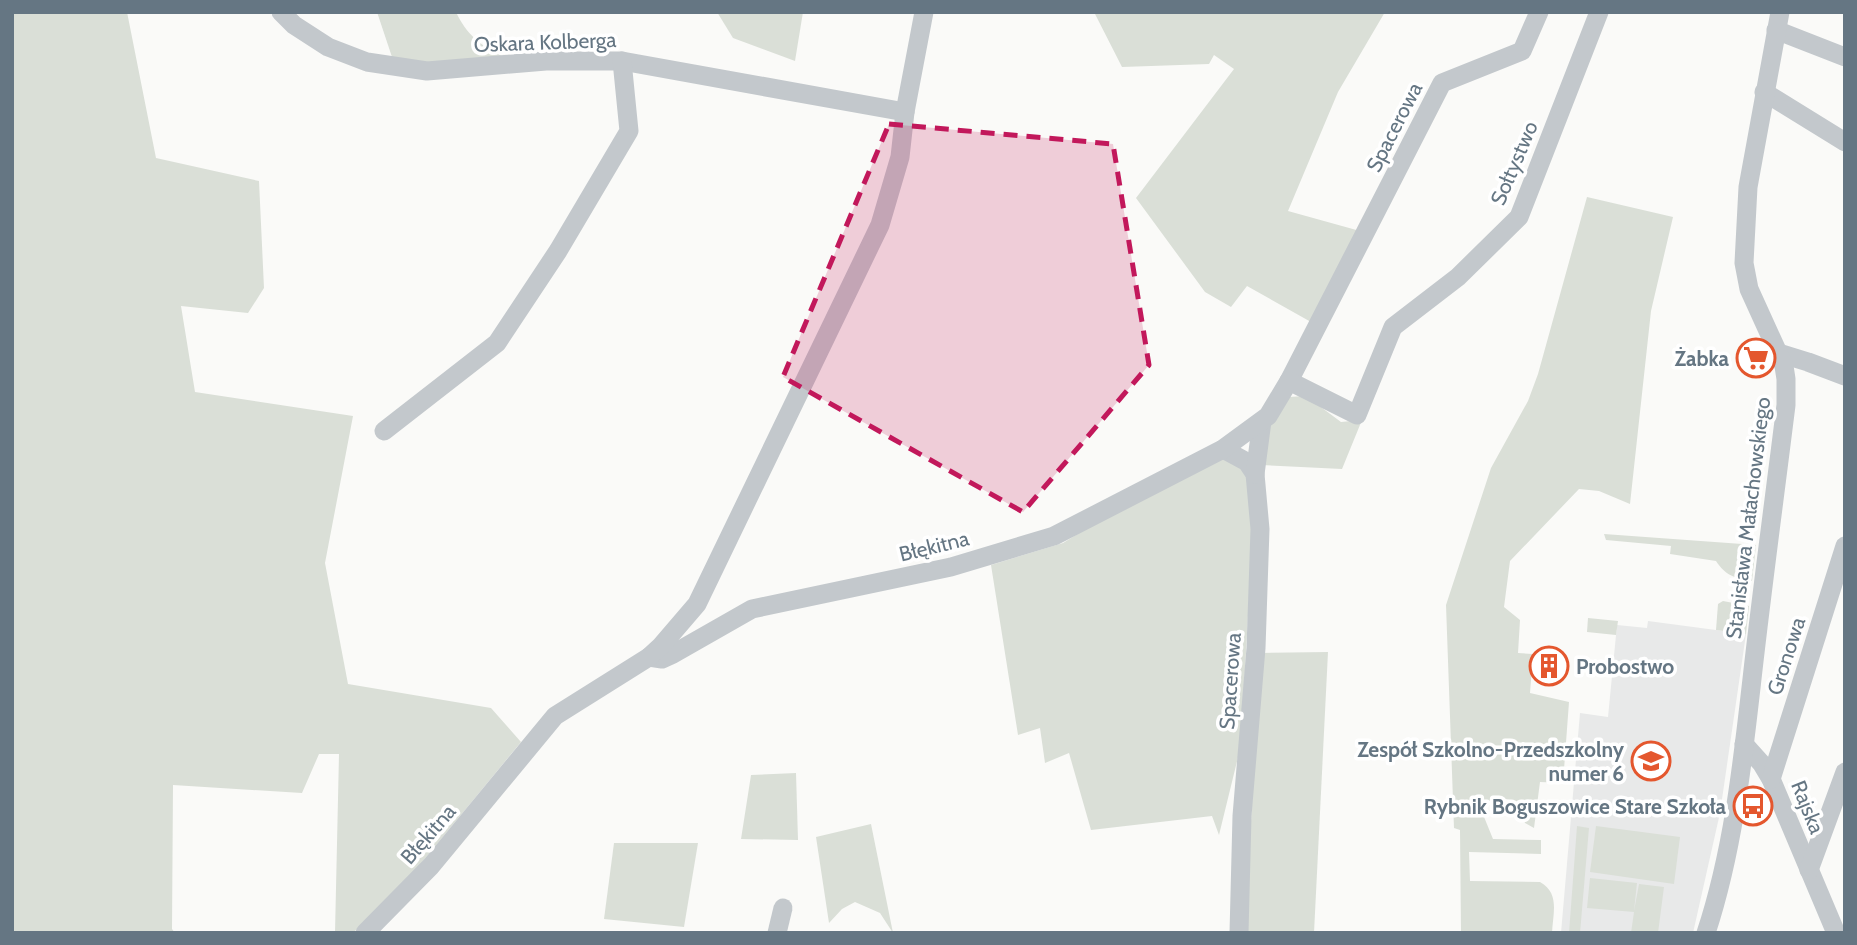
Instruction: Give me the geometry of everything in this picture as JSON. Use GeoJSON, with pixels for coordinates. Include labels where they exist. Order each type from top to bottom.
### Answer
{"type":"FeatureCollection","features":[{"type":"Feature","properties":{"kind":"street","name":"Oskara Kolberga"},"geometry":{"type":"LineString","coordinates":[[281,12],[293,24],[328,47],[367,62],[427,71],[546,61],[622,61],[905,112]]}},
{"type":"Feature","properties":{"kind":"street","name":"Błękitna"},"geometry":{"type":"LineString","coordinates":[[365,933],[431,866],[555,716],[649,657],[698,604],[874,237],[900,157],[905,112],[924,12]]}},
{"type":"Feature","properties":{"kind":"street","name":"Spacerowa"},"geometry":{"type":"LineString","coordinates":[[1239,933],[1242,816],[1256,648],[1260,529],[1255,474],[1262,421],[1268,416],[1289,381],[1442,83],[1522,51],[1539,12]]}},
{"type":"Feature","properties":{"kind":"street","name":"Sołtystwo"},"geometry":{"type":"LineString","coordinates":[[1289,381],[1357,415],[1393,327],[1458,277],[1519,217],[1599,12]]}},
{"type":"Feature","properties":{"kind":"street","name":"Stanisława Małachowskiego"},"geometry":{"type":"LineString","coordinates":[[1706,933],[1727,857],[1744,744],[1786,405],[1786,379],[1779,353],[1749,289],[1744,263],[1748,187],[1778,21],[1845,57]]}},
{"type":"Feature","properties":{"kind":"street"},"geometry":{"type":"LineString","coordinates":[[384,431],[498,343],[558,251],[629,131],[622,61]]}},
{"type":"Feature","properties":{"kind":"street"},"geometry":{"type":"LineString","coordinates":[[1764,92],[1845,142]]}},
{"type":"Feature","properties":{"kind":"street"},"geometry":{"type":"LineString","coordinates":[[1779,353],[1845,376]]}},
{"type":"Feature","properties":{"kind":"street","name":"Błękitna"},"geometry":{"type":"LineString","coordinates":[[649,657],[662,659],[673,654],[752,610],[951,567],[1054,536],[1223,449],[1262,421]]}},
{"type":"Feature","properties":{"kind":"street"},"geometry":{"type":"LineString","coordinates":[[1223,449],[1247,462],[1255,474]]}},
{"type":"Feature","properties":{"kind":"street","name":"Gronowa"},"geometry":{"type":"LineString","coordinates":[[1771,779],[1845,546]]}},
{"type":"Feature","properties":{"kind":"street","name":"Rajska"},"geometry":{"type":"LineString","coordinates":[[1744,744],[1771,779],[1836,933]]}},
{"type":"Feature","properties":{"kind":"street"},"geometry":{"type":"LineString","coordinates":[[1809,870],[1845,772]]}},
{"type":"Feature","properties":{"kind":"street"},"geometry":{"type":"LineString","coordinates":[[777,933],[783,908]]}},
{"type":"Feature","properties":{"kind":"highlighted area"},"geometry":{"type":"Polygon","coordinates":[[[889,124],[1113,144],[1149,365],[1023,512],[783,377],[889,124]]]}},
{"type":"Feature","properties":{"kind":"shaded area"},"geometry":{"type":"Polygon","coordinates":[[[12,12],[127,12],[156,158],[259,181],[264,288],[248,313],[181,306],[195,392],[353,416],[325,563],[348,684],[491,708],[521,742],[414,872],[353,933],[335,933],[339,754],[319,754],[302,793],[173,785],[172,929],[175,933],[12,933],[12,12]]]}},
{"type":"Feature","properties":{"kind":"shaded area"},"geometry":{"type":"Polygon","coordinates":[[[377,12],[456,12],[464,27],[475,38],[502,56],[423,64],[393,60],[377,12]]]}},
{"type":"Feature","properties":{"kind":"shaded area"},"geometry":{"type":"Polygon","coordinates":[[[717,12],[803,12],[795,61],[733,38],[717,12]]]}},
{"type":"Feature","properties":{"kind":"shaded area"},"geometry":{"type":"Polygon","coordinates":[[[1094,12],[1385,12],[1338,92],[1288,211],[1360,231],[1311,322],[1247,286],[1231,307],[1205,292],[1136,198],[1234,69],[1214,55],[1209,64],[1122,67],[1094,12]]]}},
{"type":"Feature","properties":{"kind":"shaded area"},"geometry":{"type":"Polygon","coordinates":[[[1587,197],[1673,217],[1651,311],[1630,504],[1599,491],[1579,489],[1510,561],[1504,607],[1520,620],[1518,653],[1533,654],[1530,693],[1569,702],[1563,783],[1540,782],[1534,828],[1525,823],[1516,802],[1500,798],[1488,803],[1482,812],[1493,839],[1541,840],[1541,854],[1469,852],[1470,881],[1540,882],[1553,898],[1552,933],[1461,933],[1460,830],[1454,828],[1446,605],[1491,468],[1528,401],[1538,374],[1587,197]]]}},
{"type":"Feature","properties":{"kind":"shaded area"},"geometry":{"type":"Polygon","coordinates":[[[1306,396],[1341,422],[1362,420],[1342,469],[1261,465],[1268,429],[1288,397],[1306,396]]]}},
{"type":"Feature","properties":{"kind":"shaded area"},"geometry":{"type":"Polygon","coordinates":[[[1222,457],[1237,458],[1255,486],[1241,745],[1219,835],[1212,816],[1091,830],[1069,753],[1045,763],[1040,728],[1018,735],[991,565],[1063,543],[1110,514],[1222,457]]]}},
{"type":"Feature","properties":{"kind":"shaded area"},"geometry":{"type":"Polygon","coordinates":[[[1604,534],[1756,545],[1752,581],[1731,576],[1716,561],[1670,554],[1671,546],[1606,540],[1604,534]]]}},
{"type":"Feature","properties":{"kind":"shaded area"},"geometry":{"type":"Polygon","coordinates":[[[1723,601],[1749,606],[1746,634],[1716,630],[1718,604],[1723,601]]]}},
{"type":"Feature","properties":{"kind":"shaded area"},"geometry":{"type":"Polygon","coordinates":[[[1588,618],[1618,621],[1616,635],[1587,632],[1588,618]]]}},
{"type":"Feature","properties":{"kind":"shaded area","name":"Zespół Szkolno-Przedszkolny numer 6"},"geometry":{"type":"Polygon","coordinates":[[[1648,621],[1746,634],[1720,813],[1693,933],[1561,933],[1580,713],[1608,717],[1617,625],[1647,628],[1648,621]]]}},
{"type":"Feature","properties":{"kind":"shaded area"},"geometry":{"type":"Polygon","coordinates":[[[1328,652],[1314,933],[1245,933],[1260,653],[1328,652]]]}},
{"type":"Feature","properties":{"kind":"shaded area"},"geometry":{"type":"Polygon","coordinates":[[[796,773],[798,840],[741,839],[751,775],[796,773]]]}},
{"type":"Feature","properties":{"kind":"shaded area"},"geometry":{"type":"Polygon","coordinates":[[[871,824],[893,933],[880,913],[855,902],[842,909],[829,923],[816,837],[871,824]]]}},
{"type":"Feature","properties":{"kind":"shaded area"},"geometry":{"type":"Polygon","coordinates":[[[1577,826],[1589,828],[1580,933],[1569,933],[1577,826]]]}},
{"type":"Feature","properties":{"kind":"shaded area"},"geometry":{"type":"Polygon","coordinates":[[[1596,826],[1680,837],[1674,884],[1590,872],[1596,826]]]}},
{"type":"Feature","properties":{"kind":"shaded area"},"geometry":{"type":"Polygon","coordinates":[[[614,843],[698,843],[684,927],[604,919],[614,843]]]}},
{"type":"Feature","properties":{"kind":"shaded area"},"geometry":{"type":"Polygon","coordinates":[[[1590,878],[1637,883],[1634,911],[1639,884],[1664,887],[1658,933],[1631,933],[1634,912],[1587,908],[1590,878]]]}},
{"type":"Feature","properties":{"kind":"place","name":"Żabka"},"geometry":{"type":"Point","coordinates":[1756,358]}},
{"type":"Feature","properties":{"kind":"place","name":"Probostwo"},"geometry":{"type":"Point","coordinates":[1549,666]}},
{"type":"Feature","properties":{"kind":"place","name":"Zespół Szkolno-Przedszkolny numer 6"},"geometry":{"type":"Point","coordinates":[1651,761]}},
{"type":"Feature","properties":{"kind":"place","name":"Rybnik Boguszowice Stare Szkoła"},"geometry":{"type":"Point","coordinates":[1753,806]}}]}
